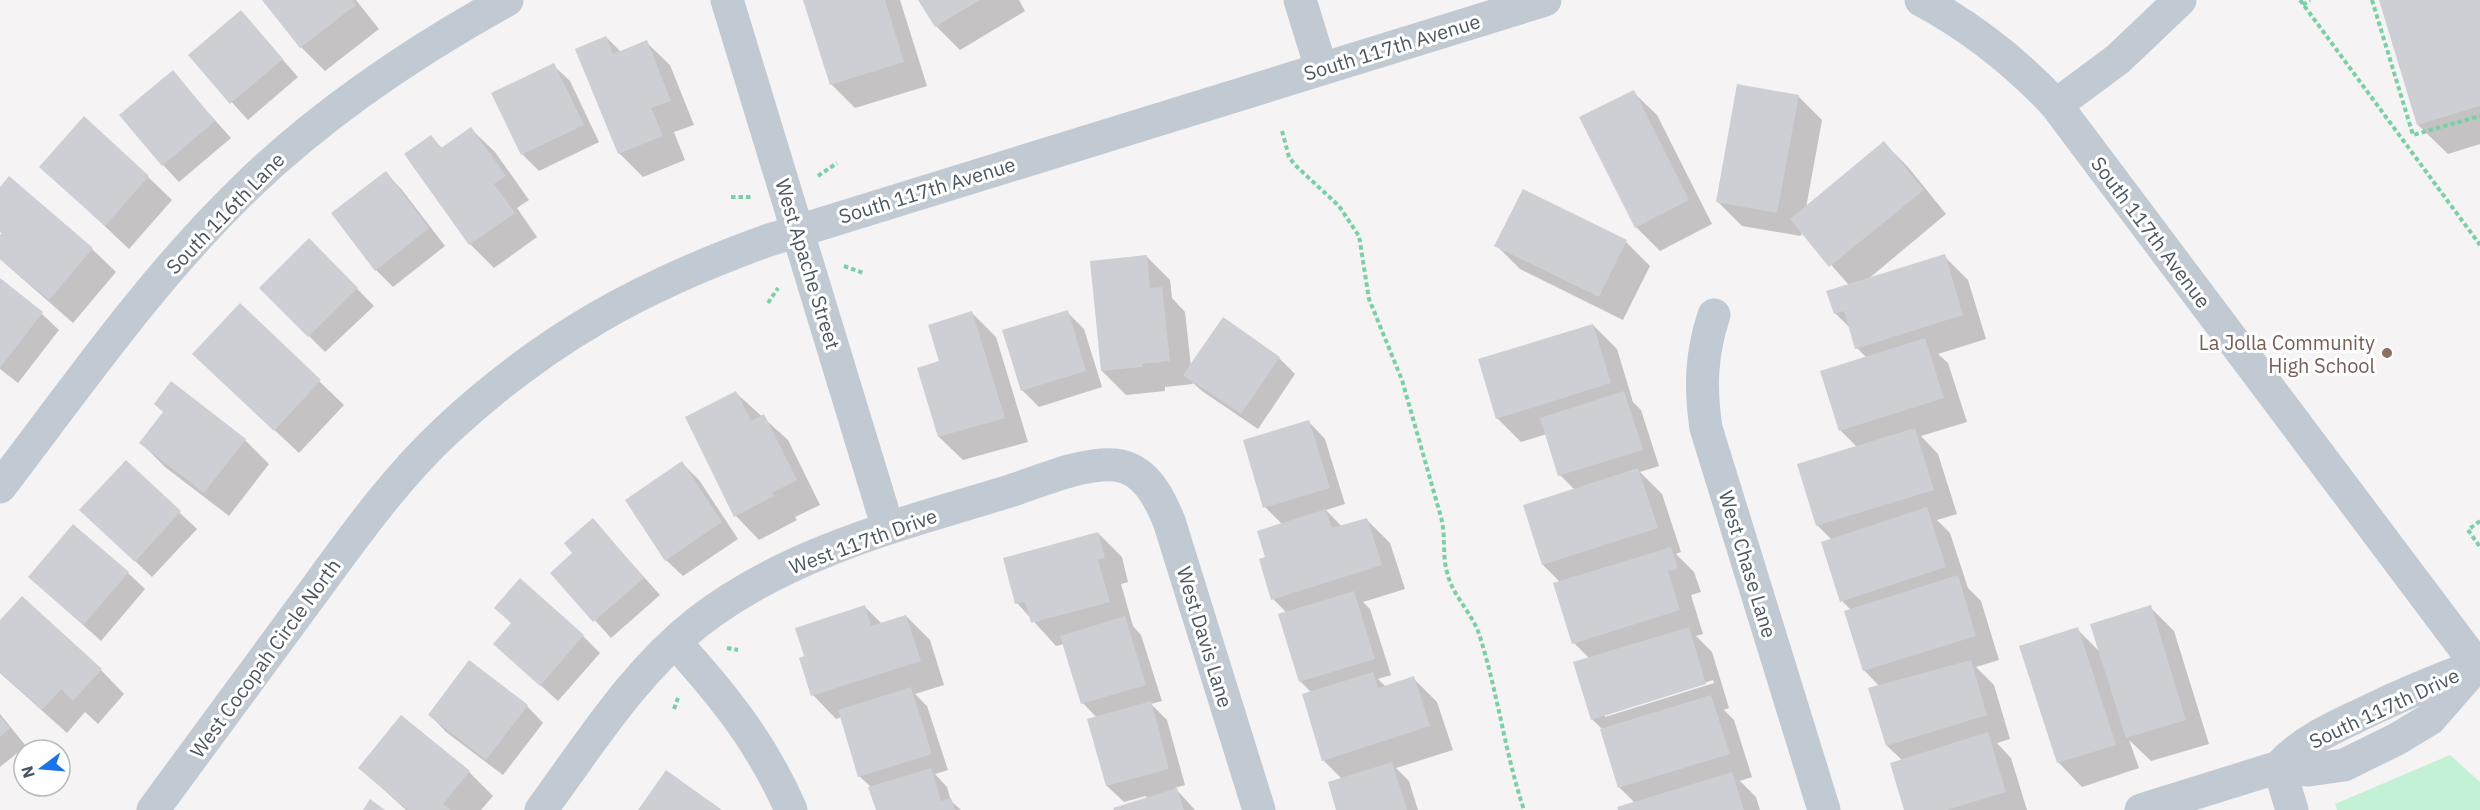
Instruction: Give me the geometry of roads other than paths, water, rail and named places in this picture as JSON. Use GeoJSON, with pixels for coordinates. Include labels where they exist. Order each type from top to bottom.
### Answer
{"type":"FeatureCollection","features":[{"type":"Feature","properties":{"kind":"street","name":"South 116th Lane"},"geometry":{"type":"LineString","coordinates":[[0,488],[147,295],[245,188],[342,105],[462,11],[507,0]]}},
{"type":"Feature","properties":{"kind":"street","name":"West Apache Street"},"geometry":{"type":"LineString","coordinates":[[727,0],[888,528]]}},
{"type":"Feature","properties":{"kind":"street"},"geometry":{"type":"LineString","coordinates":[[1300,0],[1321,68]]}},
{"type":"Feature","properties":{"kind":"street","name":"South 117th Avenue"},"geometry":{"type":"LineString","coordinates":[[378,507],[446,432],[528,362],[616,305],[664,281],[733,252],[798,230],[1545,0]]}},
{"type":"Feature","properties":{"kind":"street","name":"South 117th Avenue"},"geometry":{"type":"LineString","coordinates":[[1921,0],[1978,34],[2008,57],[2056,105],[2479,667]]}},
{"type":"Feature","properties":{"kind":"street"},"geometry":{"type":"LineString","coordinates":[[2056,105],[2118,59],[2180,0]]}},
{"type":"Feature","properties":{"kind":"street","name":"West Chase Lane"},"geometry":{"type":"LineString","coordinates":[[1714,315],[1706,339],[1701,369],[1706,428],[1824,810]]}},
{"type":"Feature","properties":{"kind":"street","name":"West 117th Drive"},"geometry":{"type":"LineString","coordinates":[[541,810],[635,684],[675,642],[724,604],[789,567],[821,552],[888,528],[1077,470],[1117,465],[1136,471]]}},
{"type":"Feature","properties":{"kind":"street","name":"West Davis Lane"},"geometry":{"type":"LineString","coordinates":[[1136,471],[1150,485],[1169,521],[1258,810]]}},
{"type":"Feature","properties":{"kind":"street","name":"West Cocopah Circle North"},"geometry":{"type":"LineString","coordinates":[[153,810],[378,507]]}},
{"type":"Feature","properties":{"kind":"street"},"geometry":{"type":"LineString","coordinates":[[675,642],[741,719],[762,751],[791,810]]}},
{"type":"Feature","properties":{"kind":"street","name":"South 117th Drive"},"geometry":{"type":"LineString","coordinates":[[2141,810],[2279,767],[2291,753],[2332,728],[2422,686],[2479,667]]}},
{"type":"Feature","properties":{"kind":"street"},"geometry":{"type":"LineString","coordinates":[[2279,767],[2292,810]]}},
{"type":"Feature","properties":{"kind":"place","name":"La Jolla Community High School"},"geometry":{"type":"Point","coordinates":[2387,353]}}]}
